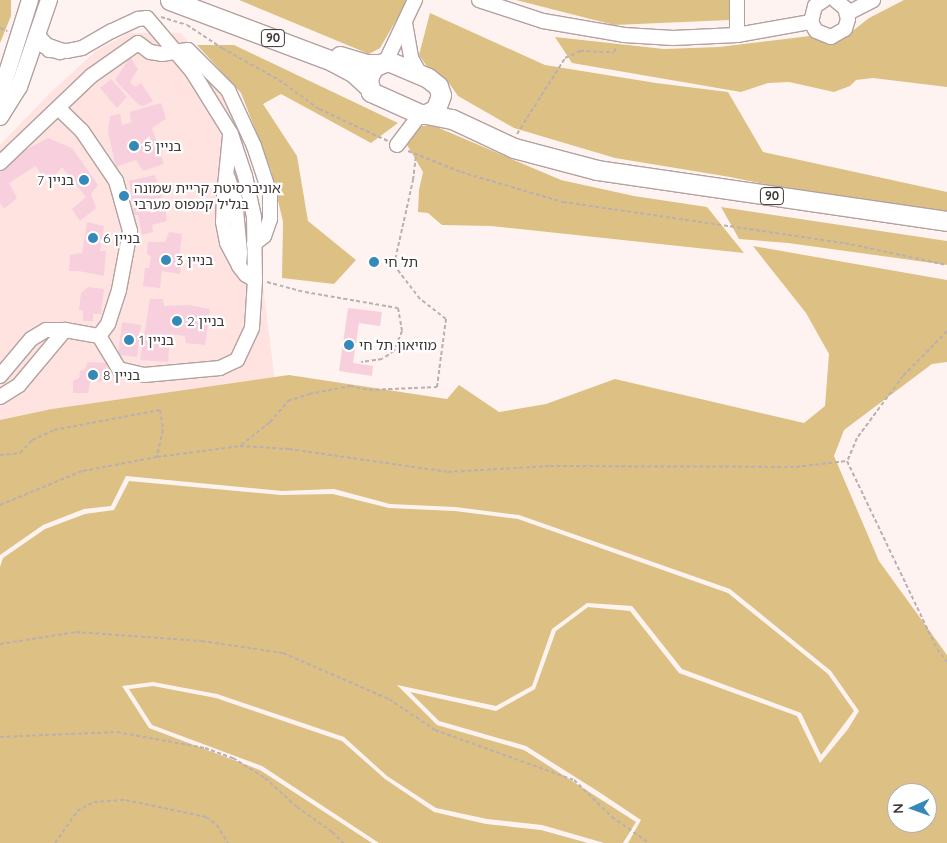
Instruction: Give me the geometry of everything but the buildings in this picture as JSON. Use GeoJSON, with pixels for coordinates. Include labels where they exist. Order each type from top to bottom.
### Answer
{"type":"FeatureCollection","features":[{"type":"Feature","properties":{"kind":"highway","name":"90"},"geometry":{"type":"LineString","coordinates":[[170,0],[332,61],[353,72],[379,97],[423,114],[460,122],[514,148],[596,170],[947,221]]}},
{"type":"Feature","properties":{"kind":"highway","name":"90"},"geometry":{"type":"LineString","coordinates":[[197,0],[348,59],[366,64],[393,62],[434,82],[452,105],[460,111],[514,138],[596,170]]}},
{"type":"Feature","properties":{"kind":"highway"},"geometry":{"type":"LineString","coordinates":[[369,87],[370,73],[375,66],[383,63]]}},
{"type":"Feature","properties":{"kind":"highway"},"geometry":{"type":"LineString","coordinates":[[423,114],[436,110],[439,105],[440,90]]}},
{"type":"Feature","properties":{"kind":"main road"},"geometry":{"type":"LineString","coordinates":[[0,95],[30,0]]}},
{"type":"Feature","properties":{"kind":"main road"},"geometry":{"type":"LineString","coordinates":[[0,117],[19,87],[49,0]]}},
{"type":"Feature","properties":{"kind":"main road"},"geometry":{"type":"LineString","coordinates":[[35,41],[60,51]]}},
{"type":"Feature","properties":{"kind":"street"},"geometry":{"type":"LineString","coordinates":[[383,63],[405,23],[415,0]]}},
{"type":"Feature","properties":{"kind":"street"},"geometry":{"type":"LineString","coordinates":[[479,0],[543,21],[624,35],[673,38],[737,35],[811,22]]}},
{"type":"Feature","properties":{"kind":"street"},"geometry":{"type":"LineString","coordinates":[[737,0],[737,35]]}},
{"type":"Feature","properties":{"kind":"street"},"geometry":{"type":"LineString","coordinates":[[811,22],[815,6],[824,0]]}},
{"type":"Feature","properties":{"kind":"street"},"geometry":{"type":"LineString","coordinates":[[811,22],[821,34],[831,37],[845,29],[848,13],[841,3],[835,0]]}},
{"type":"Feature","properties":{"kind":"street"},"geometry":{"type":"LineString","coordinates":[[848,13],[873,0]]}},
{"type":"Feature","properties":{"kind":"street"},"geometry":{"type":"LineString","coordinates":[[0,376],[31,339],[46,330],[65,330],[99,336],[119,369],[144,375],[220,368],[237,360],[252,328],[255,280],[254,217],[245,176],[231,134],[192,71],[147,18],[138,19],[112,31],[82,48],[60,51]]}},
{"type":"Feature","properties":{"kind":"street"},"geometry":{"type":"LineString","coordinates":[[405,23],[411,58],[420,74]]}},
{"type":"Feature","properties":{"kind":"street"},"geometry":{"type":"LineString","coordinates":[[19,36],[35,41]]}},
{"type":"Feature","properties":{"kind":"street"},"geometry":{"type":"LineString","coordinates":[[0,163],[91,76],[138,44],[150,52],[162,54],[188,50],[228,90],[254,146],[270,194],[270,219],[264,236],[254,244]]}},
{"type":"Feature","properties":{"kind":"street"},"geometry":{"type":"LineString","coordinates":[[58,108],[82,131],[116,181],[130,231],[119,290],[108,324],[99,336]]}},
{"type":"Feature","properties":{"kind":"street"},"geometry":{"type":"LineString","coordinates":[[397,145],[423,114]]}},
{"type":"Feature","properties":{"kind":"street"},"geometry":{"type":"LineString","coordinates":[[231,134],[228,175],[224,196],[224,222],[227,243],[239,266],[246,275],[255,280]]}},
{"type":"Feature","properties":{"kind":"street"},"geometry":{"type":"LineString","coordinates":[[0,397],[19,385],[65,330]]}},
{"type":"Feature","properties":{"kind":"path"},"geometry":{"type":"LineString","coordinates":[[147,18],[166,17],[187,25],[222,48],[279,80],[319,108],[397,145]]}},
{"type":"Feature","properties":{"kind":"path"},"geometry":{"type":"LineString","coordinates":[[514,138],[565,58],[580,51],[614,52],[624,35]]}},
{"type":"Feature","properties":{"kind":"path"},"geometry":{"type":"LineString","coordinates":[[240,446],[270,422],[288,401],[309,394],[350,386],[370,390],[437,387],[446,319],[420,299],[394,265],[411,190],[416,154],[461,172],[563,202],[845,243],[947,265]]}},
{"type":"Feature","properties":{"kind":"path"},"geometry":{"type":"LineString","coordinates":[[255,280],[305,292],[398,308],[402,331],[394,351],[382,359],[361,362]]}},
{"type":"Feature","properties":{"kind":"path"},"geometry":{"type":"LineString","coordinates":[[947,331],[903,376],[857,438],[847,461],[933,640],[947,662]]}},
{"type":"Feature","properties":{"kind":"path"},"geometry":{"type":"LineString","coordinates":[[0,455],[20,453],[32,440],[54,430],[160,410],[163,430],[157,457]]}},
{"type":"Feature","properties":{"kind":"path"},"geometry":{"type":"LineString","coordinates":[[0,505],[82,471],[157,457],[240,446],[289,449],[448,472],[550,466],[796,467],[847,461]]}},
{"type":"Feature","properties":{"kind":"path"},"geometry":{"type":"LineString","coordinates":[[0,644],[76,632],[202,641],[284,653],[389,699],[435,730],[574,780],[612,817],[649,843]]}},
{"type":"Feature","properties":{"kind":"path"},"geometry":{"type":"LineString","coordinates":[[0,737],[117,732],[206,748],[233,758],[265,778],[297,807],[344,843]]}},
{"type":"Feature","properties":{"kind":"path"},"geometry":{"type":"LineString","coordinates":[[54,843],[77,811],[94,802],[126,800],[206,817],[218,825],[228,843]]}},
{"type":"Feature","properties":{"kind":"shaded area"},"geometry":{"type":"Polygon","coordinates":[[[0,0],[11,0],[11,16],[0,43],[0,0]]]}},
{"type":"Feature","properties":{"kind":"shaded area"},"geometry":{"type":"Polygon","coordinates":[[[239,0],[408,0],[380,48],[369,54],[239,0]]]}},
{"type":"Feature","properties":{"kind":"shaded area"},"geometry":{"type":"Polygon","coordinates":[[[516,0],[730,0],[730,20],[614,25],[516,0]]]}},
{"type":"Feature","properties":{"kind":"shaded area"},"geometry":{"type":"Polygon","coordinates":[[[904,0],[947,0],[947,87],[873,78],[856,80],[850,86],[834,92],[789,82],[768,83],[741,92],[572,63],[555,37],[664,49],[719,47],[810,36],[845,37],[869,18],[904,0]]]}},
{"type":"Feature","properties":{"kind":"shaded area"},"geometry":{"type":"Polygon","coordinates":[[[430,13],[545,65],[656,83],[728,92],[763,152],[947,192],[947,217],[866,205],[730,177],[615,158],[514,128],[458,96],[446,79],[428,68],[419,55],[430,13]]]}},
{"type":"Feature","properties":{"kind":"shaded area","name":"אוניברסיטת קריית שמונה בגליל קמפוס מערבי"},"geometry":{"type":"Polygon","coordinates":[[[129,33],[181,33],[228,90],[258,248],[276,389],[0,423],[0,145],[52,91],[97,50],[129,33]]]}},
{"type":"Feature","properties":{"kind":"shaded area"},"geometry":{"type":"Polygon","coordinates":[[[197,45],[234,45],[398,123],[371,143],[281,94],[263,104],[297,156],[308,221],[356,260],[334,284],[282,278],[283,222],[271,170],[241,93],[197,45]]]}},
{"type":"Feature","properties":{"kind":"shaded area"},"geometry":{"type":"Polygon","coordinates":[[[432,125],[561,180],[634,196],[707,207],[744,253],[491,226],[442,225],[428,213],[418,212],[419,190],[423,172],[407,145],[413,127],[432,125]]]}},
{"type":"Feature","properties":{"kind":"shaded area"},"geometry":{"type":"Polygon","coordinates":[[[721,207],[947,241],[947,265],[788,243],[739,239],[721,207]]]}},
{"type":"Feature","properties":{"kind":"shaded area"},"geometry":{"type":"Polygon","coordinates":[[[753,246],[947,280],[947,362],[932,364],[844,430],[834,456],[879,561],[947,655],[947,843],[628,843],[641,820],[599,792],[526,746],[439,721],[410,692],[496,711],[535,689],[556,631],[588,607],[630,611],[679,673],[797,716],[820,763],[848,729],[859,711],[831,671],[730,589],[519,515],[455,507],[390,504],[334,489],[282,491],[126,476],[111,506],[84,509],[43,525],[0,555],[0,420],[52,409],[289,375],[447,399],[459,385],[499,412],[546,404],[615,379],[804,423],[825,406],[829,354],[806,313],[753,246]]]}},
{"type":"Feature","properties":{"kind":"shaded area"},"geometry":{"type":"Polygon","coordinates":[[[129,481],[281,495],[333,494],[389,508],[455,511],[518,519],[728,593],[828,674],[854,711],[821,755],[801,713],[682,669],[632,606],[587,603],[552,629],[532,686],[496,706],[397,685],[437,725],[524,750],[636,822],[623,843],[604,843],[542,825],[487,819],[436,808],[387,776],[344,737],[217,694],[153,682],[122,686],[149,728],[260,770],[372,843],[0,843],[0,567],[3,558],[45,529],[85,514],[114,510],[129,481]]]}},
{"type":"Feature","properties":{"kind":"shaded area"},"geometry":{"type":"Polygon","coordinates":[[[153,686],[216,698],[342,741],[385,779],[434,812],[486,824],[541,830],[588,843],[379,843],[262,766],[152,725],[129,689],[153,686]]]}},
{"type":"Feature","properties":{"kind":"place","name":"בניין 5"},"geometry":{"type":"Point","coordinates":[134,146]}},
{"type":"Feature","properties":{"kind":"place","name":"בניין 7"},"geometry":{"type":"Point","coordinates":[84,180]}},
{"type":"Feature","properties":{"kind":"place","name":"אוניברסיטת קריית שמונה בגליל קמפוס מערבי"},"geometry":{"type":"Point","coordinates":[124,196]}},
{"type":"Feature","properties":{"kind":"place","name":"בניין 6"},"geometry":{"type":"Point","coordinates":[93,238]}},
{"type":"Feature","properties":{"kind":"place","name":"בניין 3"},"geometry":{"type":"Point","coordinates":[166,260]}},
{"type":"Feature","properties":{"kind":"place","name":"תל חי"},"geometry":{"type":"Point","coordinates":[374,262]}},
{"type":"Feature","properties":{"kind":"place","name":"בניין 2"},"geometry":{"type":"Point","coordinates":[177,321]}},
{"type":"Feature","properties":{"kind":"place","name":"בניין 1"},"geometry":{"type":"Point","coordinates":[129,340]}},
{"type":"Feature","properties":{"kind":"place","name":"מוזיאון תל חי"},"geometry":{"type":"Point","coordinates":[349,345]}},
{"type":"Feature","properties":{"kind":"place","name":"בניין 8"},"geometry":{"type":"Point","coordinates":[93,375]}}]}
